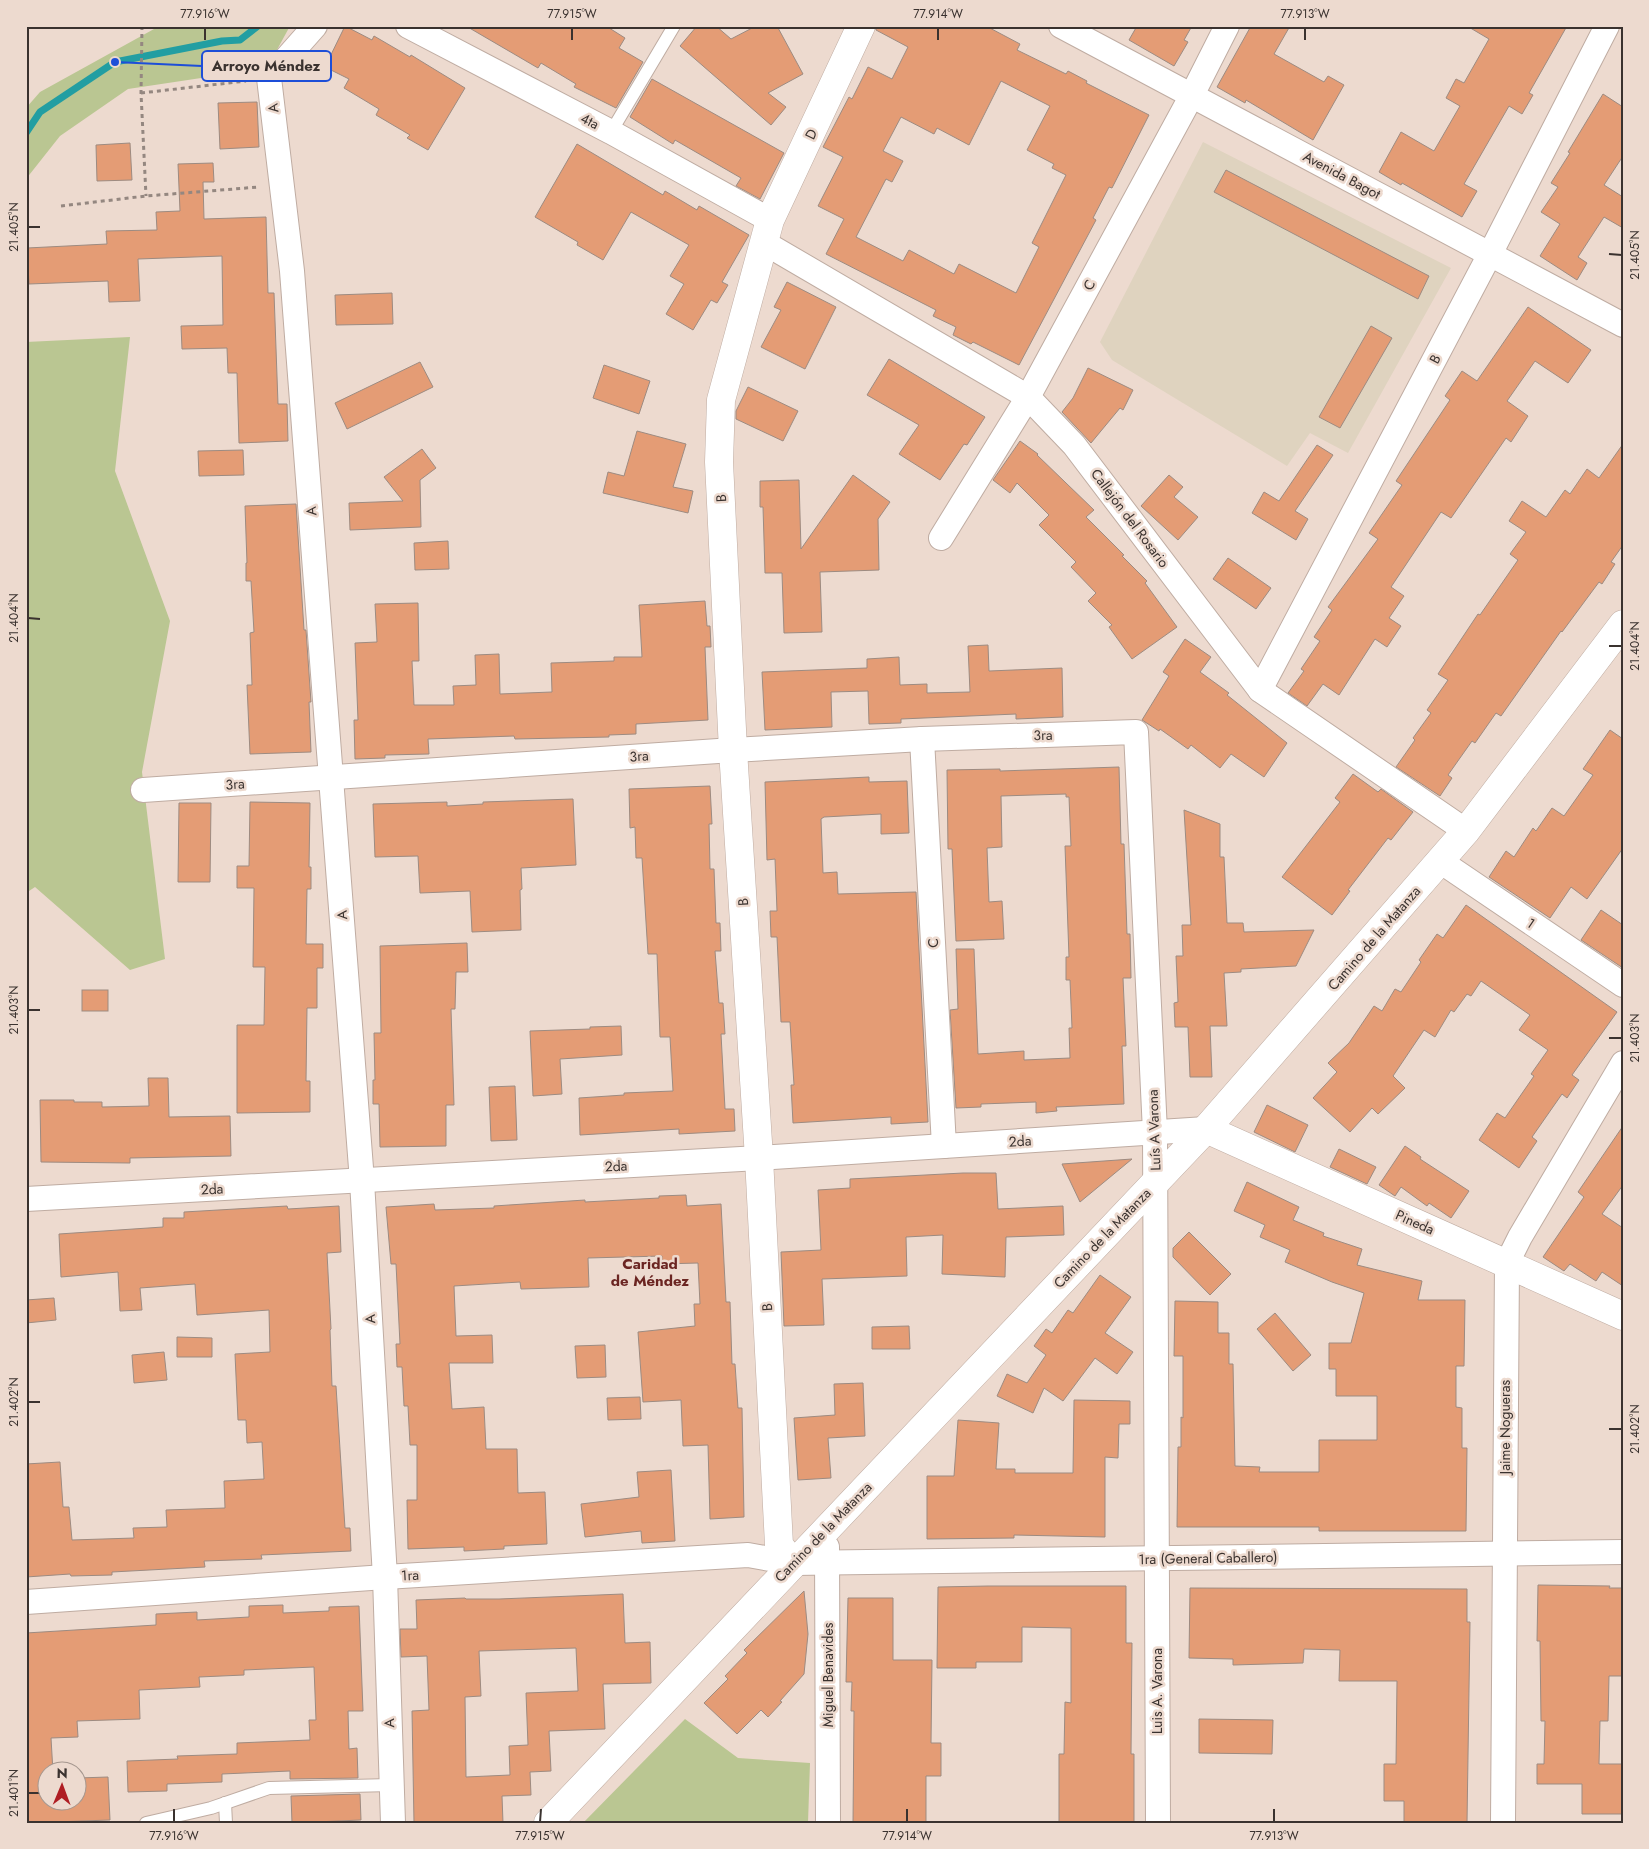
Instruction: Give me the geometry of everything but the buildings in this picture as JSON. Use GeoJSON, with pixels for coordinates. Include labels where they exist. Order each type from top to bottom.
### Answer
{"type":"FeatureCollection","features":[{"type":"Feature","properties":{"kind":"street"},"geometry":{"type":"LineString","coordinates":[[269,78],[315,26]]}},
{"type":"Feature","properties":{"kind":"street","name":"4ta"},"geometry":{"type":"LineString","coordinates":[[408,26],[611,132],[767,231]]}},
{"type":"Feature","properties":{"kind":"street","name":"D"},"geometry":{"type":"LineString","coordinates":[[767,231],[861,26]]}},
{"type":"Feature","properties":{"kind":"street","name":"Avenida Bagot"},"geometry":{"type":"LineString","coordinates":[[1061,26],[1623,325]]}},
{"type":"Feature","properties":{"kind":"street","name":"C"},"geometry":{"type":"LineString","coordinates":[[940,538],[1028,397],[1192,95],[1227,26]]}},
{"type":"Feature","properties":{"kind":"street","name":"B"},"geometry":{"type":"LineString","coordinates":[[1260,690],[1490,254],[1606,26]]}},
{"type":"Feature","properties":{"kind":"street","name":"A"},"geometry":{"type":"LineString","coordinates":[[269,78],[292,271],[362,1181],[385,1577],[393,1823]]}},
{"type":"Feature","properties":{"kind":"street","name":"Callejón del Rosario"},"geometry":{"type":"LineString","coordinates":[[767,231],[1028,397],[1074,445],[1260,690],[1466,831]]}},
{"type":"Feature","properties":{"kind":"street","name":"B"},"geometry":{"type":"LineString","coordinates":[[767,231],[721,400],[719,462],[733,750],[759,1158],[779,1545],[793,1563]]}},
{"type":"Feature","properties":{"kind":"street","name":"Camino de la Matanza"},"geometry":{"type":"LineString","coordinates":[[548,1823],[1206,1128],[1466,831],[1623,624]]}},
{"type":"Feature","properties":{"kind":"street","name":"3ra"},"geometry":{"type":"LineString","coordinates":[[142,790],[733,750],[922,739],[1136,732]]}},
{"type":"Feature","properties":{"kind":"street","name":"Luís A Varona"},"geometry":{"type":"LineString","coordinates":[[1136,732],[1155,1132],[1157,1559]]}},
{"type":"Feature","properties":{"kind":"street","name":"C"},"geometry":{"type":"LineString","coordinates":[[922,739],[944,1146]]}},
{"type":"Feature","properties":{"kind":"street","name":"1"},"geometry":{"type":"LineString","coordinates":[[1440,861],[1623,985]]}},
{"type":"Feature","properties":{"kind":"street","name":"Jaime Nogueras"},"geometry":{"type":"LineString","coordinates":[[1503,1823],[1507,1263],[1520,1237],[1623,1063]]}},
{"type":"Feature","properties":{"kind":"street","name":"2da"},"geometry":{"type":"LineString","coordinates":[[26,1200],[759,1158],[1206,1128]]}},
{"type":"Feature","properties":{"kind":"street","name":"Pineda"},"geometry":{"type":"LineString","coordinates":[[1206,1128],[1623,1316]]}},
{"type":"Feature","properties":{"kind":"street","name":"Miguel Benavides"},"geometry":{"type":"LineString","coordinates":[[827,1528],[828,1823]]}},
{"type":"Feature","properties":{"kind":"street","name":"1ra (General Caballero)"},"geometry":{"type":"LineString","coordinates":[[793,1563],[1623,1552]]}},
{"type":"Feature","properties":{"kind":"street","name":"1ra"},"geometry":{"type":"LineString","coordinates":[[26,1602],[385,1577],[748,1555],[793,1563]]}},
{"type":"Feature","properties":{"kind":"street","name":"Luis A. Varona"},"geometry":{"type":"LineString","coordinates":[[1157,1559],[1158,1823]]}},
{"type":"Feature","properties":{"kind":"lane"},"geometry":{"type":"LineString","coordinates":[[611,132],[674,26]]}},
{"type":"Feature","properties":{"kind":"lane"},"geometry":{"type":"LineString","coordinates":[[146,1823],[225,1803],[269,1788],[391,1785]]}},
{"type":"Feature","properties":{"kind":"lane"},"geometry":{"type":"LineString","coordinates":[[225,1803],[226,1823]]}},
{"type":"Feature","properties":{"kind":"path"},"geometry":{"type":"LineString","coordinates":[[142,26],[141,93],[146,196]]}},
{"type":"Feature","properties":{"kind":"path"},"geometry":{"type":"LineString","coordinates":[[141,93],[269,78]]}},
{"type":"Feature","properties":{"kind":"path"},"geometry":{"type":"LineString","coordinates":[[62,206],[146,196],[282,185]]}},
{"type":"Feature","properties":{"kind":"shaded area"},"geometry":{"type":"Polygon","coordinates":[[[1203,142],[1451,268],[1348,453],[1310,433],[1287,466],[1112,360],[1100,342],[1203,142]]]}},
{"type":"Feature","properties":{"kind":"green space"},"geometry":{"type":"Polygon","coordinates":[[[171,26],[290,26],[267,68],[128,89],[60,136],[26,179],[26,108],[40,92],[154,29],[171,26]]]}},
{"type":"Feature","properties":{"kind":"green space"},"geometry":{"type":"Polygon","coordinates":[[[130,337],[115,471],[170,621],[142,772],[165,959],[130,970],[35,887],[26,893],[26,342],[130,337]]]}},
{"type":"Feature","properties":{"kind":"green space"},"geometry":{"type":"Polygon","coordinates":[[[685,1719],[738,1758],[810,1763],[808,1823],[583,1823],[685,1719]]]}},
{"type":"Feature","properties":{"kind":"waterway"},"geometry":{"type":"LineString","coordinates":[[26,133],[40,112],[115,62],[222,41],[240,40],[258,26]]}},
{"type":"Feature","properties":{"kind":"place","name":"Arroyo Méndez"},"geometry":{"type":"Point","coordinates":[115,62]}},
{"type":"Feature","properties":{"kind":"district","name":"Caridad de Méndez"},"geometry":{"type":"Point","coordinates":[650,1272]}}]}
